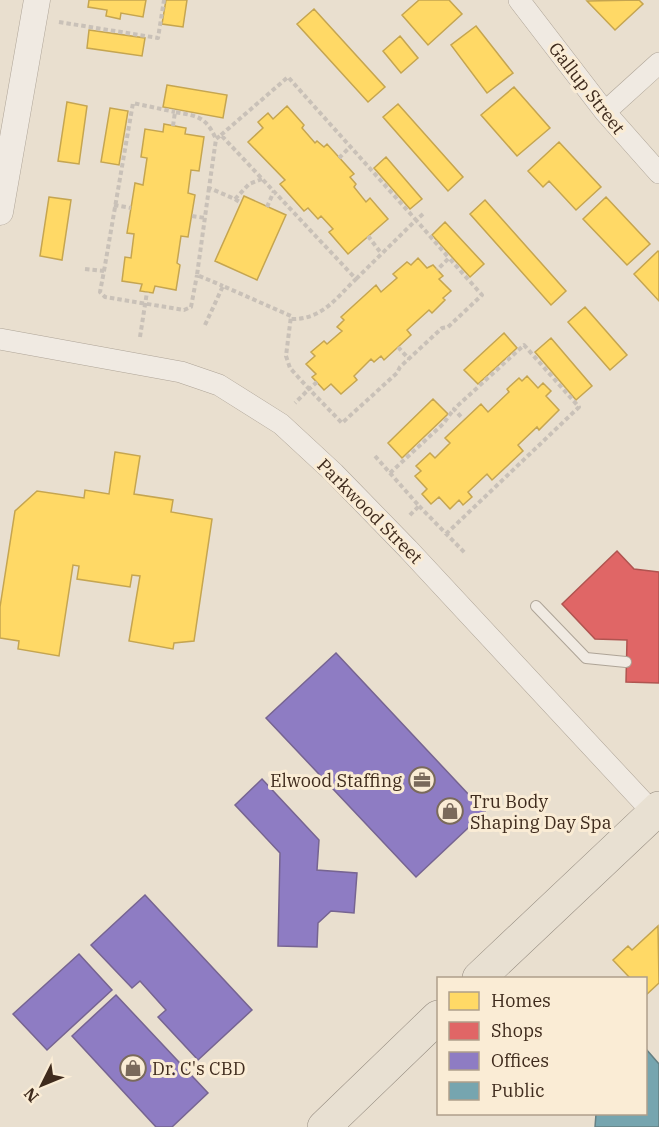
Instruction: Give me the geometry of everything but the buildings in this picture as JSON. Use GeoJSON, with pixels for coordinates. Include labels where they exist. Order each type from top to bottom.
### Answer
{"type":"FeatureCollection","features":[{"type":"Feature","properties":{"kind":"main road"},"geometry":{"type":"LineString","coordinates":[[480,977],[657,813]]}},
{"type":"Feature","properties":{"kind":"main road"},"geometry":{"type":"LineString","coordinates":[[324,1127],[437,1018]]}},
{"type":"Feature","properties":{"kind":"street"},"geometry":{"type":"LineString","coordinates":[[0,212],[37,0]]}},
{"type":"Feature","properties":{"kind":"street","name":"Gallup Street"},"geometry":{"type":"LineString","coordinates":[[519,0],[605,112],[659,173]]}},
{"type":"Feature","properties":{"kind":"street"},"geometry":{"type":"LineString","coordinates":[[605,112],[659,63]]}},
{"type":"Feature","properties":{"kind":"street","name":"Parkwood Street"},"geometry":{"type":"LineString","coordinates":[[0,339],[181,372],[219,385],[281,424],[334,473],[408,549],[657,813]]}},
{"type":"Feature","properties":{"kind":"lane"},"geometry":{"type":"LineString","coordinates":[[536,606],[586,658],[626,662]]}},
{"type":"Feature","properties":{"kind":"path"},"geometry":{"type":"LineString","coordinates":[[59,22],[158,38],[164,0]]}},
{"type":"Feature","properties":{"kind":"path"},"geometry":{"type":"LineString","coordinates":[[197,275],[291,316],[286,356],[290,368],[342,423],[397,373],[400,367],[482,295],[288,77],[216,139]]}},
{"type":"Feature","properties":{"kind":"path"},"geometry":{"type":"LineString","coordinates":[[133,103],[204,120],[216,139],[191,307],[184,310],[105,297],[100,292],[133,103]]}},
{"type":"Feature","properties":{"kind":"path"},"geometry":{"type":"LineString","coordinates":[[173,126],[175,112]]}},
{"type":"Feature","properties":{"kind":"path"},"geometry":{"type":"LineString","coordinates":[[221,135],[356,279]]}},
{"type":"Feature","properties":{"kind":"path"},"geometry":{"type":"LineString","coordinates":[[339,158],[350,147]]}},
{"type":"Feature","properties":{"kind":"path"},"geometry":{"type":"LineString","coordinates":[[235,199],[249,184],[262,179]]}},
{"type":"Feature","properties":{"kind":"path"},"geometry":{"type":"LineString","coordinates":[[208,189],[241,203]]}},
{"type":"Feature","properties":{"kind":"path"},"geometry":{"type":"LineString","coordinates":[[267,207],[274,191]]}},
{"type":"Feature","properties":{"kind":"path"},"geometry":{"type":"LineString","coordinates":[[114,205],[131,208]]}},
{"type":"Feature","properties":{"kind":"path"},"geometry":{"type":"LineString","coordinates":[[290,319],[312,317],[318,313],[423,214]]}},
{"type":"Feature","properties":{"kind":"path"},"geometry":{"type":"LineString","coordinates":[[192,216],[205,218]]}},
{"type":"Feature","properties":{"kind":"path"},"geometry":{"type":"LineString","coordinates":[[368,236],[381,253]]}},
{"type":"Feature","properties":{"kind":"path"},"geometry":{"type":"LineString","coordinates":[[437,270],[449,258]]}},
{"type":"Feature","properties":{"kind":"path"},"geometry":{"type":"LineString","coordinates":[[84,269],[104,272]]}},
{"type":"Feature","properties":{"kind":"path"},"geometry":{"type":"LineString","coordinates":[[205,325],[222,286]]}},
{"type":"Feature","properties":{"kind":"path"},"geometry":{"type":"LineString","coordinates":[[140,337],[147,292]]}},
{"type":"Feature","properties":{"kind":"path"},"geometry":{"type":"LineString","coordinates":[[390,473],[443,424],[454,409],[524,345],[579,407],[446,534]]}},
{"type":"Feature","properties":{"kind":"path"},"geometry":{"type":"LineString","coordinates":[[398,347],[409,359]]}},
{"type":"Feature","properties":{"kind":"path"},"geometry":{"type":"LineString","coordinates":[[295,403],[317,382]]}},
{"type":"Feature","properties":{"kind":"path"},"geometry":{"type":"LineString","coordinates":[[454,409],[463,419]]}},
{"type":"Feature","properties":{"kind":"path"},"geometry":{"type":"LineString","coordinates":[[375,456],[465,553]]}},
{"type":"Feature","properties":{"kind":"path"},"geometry":{"type":"LineString","coordinates":[[408,518],[419,506]]}},
{"type":"Feature","properties":{"kind":"place","name":"Elwood Staffing"},"geometry":{"type":"Point","coordinates":[422,780]}},
{"type":"Feature","properties":{"kind":"place","name":"Tru Body Shaping Day Spa"},"geometry":{"type":"Point","coordinates":[450,811]}},
{"type":"Feature","properties":{"kind":"place","name":"Dr. C's CBD"},"geometry":{"type":"Point","coordinates":[133,1068]}}]}
